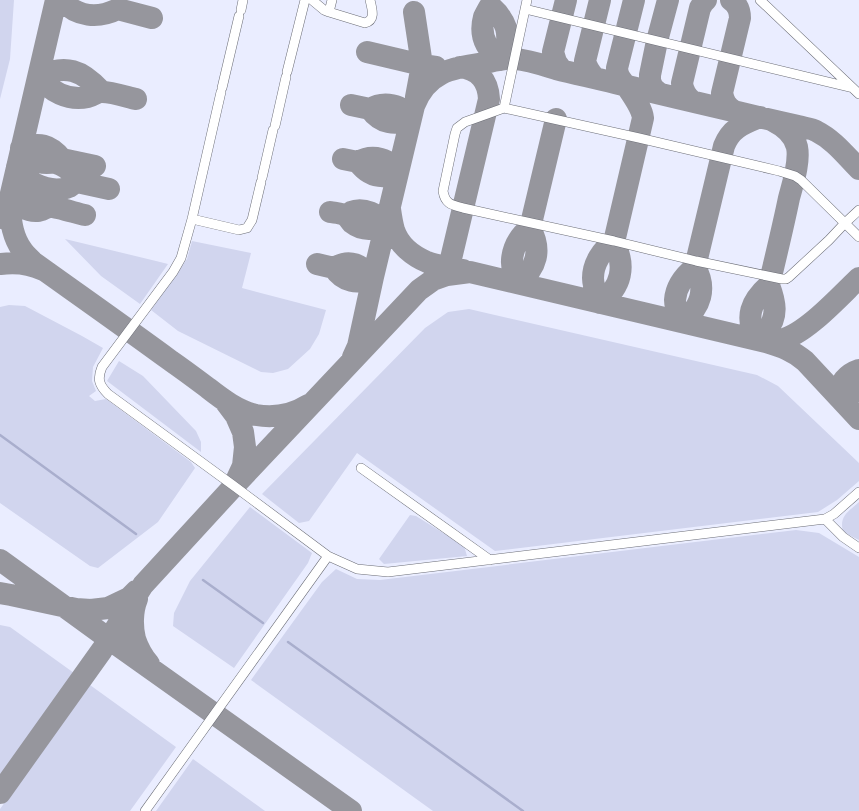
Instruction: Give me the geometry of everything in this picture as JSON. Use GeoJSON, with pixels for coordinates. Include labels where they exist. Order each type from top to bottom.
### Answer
{"type":"FeatureCollection","features":[{"type":"Feature","properties":{"kind":"lane"},"geometry":{"type":"LineString","coordinates":[[243,0],[192,220],[181,258],[174,272],[102,367],[99,374],[99,381],[102,388],[108,394],[328,556],[357,569],[388,572],[825,519],[834,514],[859,492]]}},
{"type":"Feature","properties":{"kind":"lane"},"geometry":{"type":"LineString","coordinates":[[192,220],[239,230],[247,228],[252,220],[305,0]]}},
{"type":"Feature","properties":{"kind":"lane"},"geometry":{"type":"LineString","coordinates":[[312,0],[324,10],[365,23],[371,20],[372,16],[370,0]]}},
{"type":"Feature","properties":{"kind":"lane"},"geometry":{"type":"LineString","coordinates":[[329,12],[332,0]]}},
{"type":"Feature","properties":{"kind":"lane"},"geometry":{"type":"LineString","coordinates":[[504,108],[527,0]]}},
{"type":"Feature","properties":{"kind":"lane"},"geometry":{"type":"LineString","coordinates":[[760,0],[856,91]]}},
{"type":"Feature","properties":{"kind":"lane"},"geometry":{"type":"LineString","coordinates":[[525,9],[856,91]]}},
{"type":"Feature","properties":{"kind":"lane"},"geometry":{"type":"LineString","coordinates":[[859,210],[845,223],[829,240],[789,277],[782,279],[463,208],[452,205],[447,201],[443,191],[457,128],[465,122],[504,108],[639,138],[795,176],[801,180],[845,223],[859,237]]}},
{"type":"Feature","properties":{"kind":"lane"},"geometry":{"type":"LineString","coordinates":[[361,468],[490,560]]}},
{"type":"Feature","properties":{"kind":"lane"},"geometry":{"type":"LineString","coordinates":[[825,519],[843,537],[859,548]]}},
{"type":"Feature","properties":{"kind":"lane"},"geometry":{"type":"LineString","coordinates":[[145,811],[328,556]]}},
{"type":"Feature","properties":{"kind":"shaded area"},"geometry":{"type":"Polygon","coordinates":[[[0,0],[859,0],[859,811],[0,811],[0,0]]]}},
{"type":"Feature","properties":{"kind":"shaded area"},"geometry":{"type":"Polygon","coordinates":[[[0,0],[14,0],[10,59],[0,99],[0,0]]]}},
{"type":"Feature","properties":{"kind":"shaded area"},"geometry":{"type":"Polygon","coordinates":[[[65,239],[168,264],[140,304],[101,276],[65,239]]]}},
{"type":"Feature","properties":{"kind":"shaded area"},"geometry":{"type":"Polygon","coordinates":[[[192,241],[251,253],[242,288],[326,310],[319,334],[310,349],[288,369],[273,373],[261,372],[178,331],[151,310],[187,259],[192,241]]]}},
{"type":"Feature","properties":{"kind":"shaded area"},"geometry":{"type":"Polygon","coordinates":[[[9,305],[25,306],[103,348],[93,367],[92,381],[96,391],[89,396],[95,401],[106,399],[191,462],[195,468],[158,522],[98,568],[90,566],[0,503],[0,307],[9,305]]]}},
{"type":"Feature","properties":{"kind":"shaded area"},"geometry":{"type":"Polygon","coordinates":[[[469,309],[757,375],[778,386],[859,463],[859,481],[837,500],[818,512],[495,551],[357,453],[309,521],[299,523],[262,494],[425,328],[448,312],[469,309]]]}},
{"type":"Feature","properties":{"kind":"shaded area"},"geometry":{"type":"Polygon","coordinates":[[[119,361],[143,376],[196,431],[201,442],[201,452],[107,381],[119,361]]]}},
{"type":"Feature","properties":{"kind":"shaded area"},"geometry":{"type":"Polygon","coordinates":[[[859,502],[859,540],[843,532],[842,522],[845,515],[859,502]]]}},
{"type":"Feature","properties":{"kind":"shaded area"},"geometry":{"type":"Polygon","coordinates":[[[250,507],[312,553],[308,563],[234,668],[173,626],[174,613],[190,581],[250,507]]]}},
{"type":"Feature","properties":{"kind":"shaded area"},"geometry":{"type":"Polygon","coordinates":[[[410,515],[416,516],[464,546],[467,556],[384,564],[379,559],[410,515]]]}},
{"type":"Feature","properties":{"kind":"shaded area"},"geometry":{"type":"Polygon","coordinates":[[[796,530],[819,533],[859,557],[859,811],[433,811],[251,680],[322,582],[336,569],[357,579],[380,580],[796,530]]]}},
{"type":"Feature","properties":{"kind":"shaded area"},"geometry":{"type":"Polygon","coordinates":[[[0,625],[10,627],[74,673],[0,777],[0,625]]]}},
{"type":"Feature","properties":{"kind":"shaded area"},"geometry":{"type":"Polygon","coordinates":[[[90,685],[176,747],[130,811],[0,811],[0,809],[90,685]]]}},
{"type":"Feature","properties":{"kind":"shaded area"},"geometry":{"type":"Polygon","coordinates":[[[193,759],[265,811],[156,811],[193,759]]]}},
{"type":"Feature","properties":{"kind":"waterway"},"geometry":{"type":"LineString","coordinates":[[0,435],[136,534]]}},
{"type":"Feature","properties":{"kind":"waterway"},"geometry":{"type":"LineString","coordinates":[[203,580],[263,623]]}},
{"type":"Feature","properties":{"kind":"waterway"},"geometry":{"type":"LineString","coordinates":[[288,642],[523,811]]}},
{"type":"Feature","properties":{"kind":"taxiway"},"geometry":{"type":"LineString","coordinates":[[5,219],[56,0]]}},
{"type":"Feature","properties":{"kind":"taxiway"},"geometry":{"type":"LineString","coordinates":[[61,0],[74,10],[88,15],[103,14],[118,9],[152,18]]}},
{"type":"Feature","properties":{"kind":"taxiway"},"geometry":{"type":"LineString","coordinates":[[562,70],[556,62],[553,52],[566,0]]}},
{"type":"Feature","properties":{"kind":"taxiway"},"geometry":{"type":"LineString","coordinates":[[595,78],[589,71],[585,61],[600,0]]}},
{"type":"Feature","properties":{"kind":"taxiway"},"geometry":{"type":"LineString","coordinates":[[614,242],[599,257],[593,273],[595,291],[600,303],[613,290],[620,276],[620,259],[614,242],[643,118],[637,102],[621,80],[617,71],[634,0]]}},
{"type":"Feature","properties":{"kind":"taxiway"},"geometry":{"type":"LineString","coordinates":[[659,93],[653,88],[650,81],[650,75],[668,0]]}},
{"type":"Feature","properties":{"kind":"taxiway"},"geometry":{"type":"LineString","coordinates":[[692,101],[685,93],[682,83],[700,8],[706,0]]}},
{"type":"Feature","properties":{"kind":"taxiway"},"geometry":{"type":"LineString","coordinates":[[731,0],[738,8],[740,18],[722,93],[726,104],[734,111]]}},
{"type":"Feature","properties":{"kind":"taxiway"},"geometry":{"type":"LineString","coordinates":[[490,6],[496,11],[506,28],[507,45],[500,60],[487,46],[483,36],[482,30],[484,17],[490,6]]}},
{"type":"Feature","properties":{"kind":"taxiway"},"geometry":{"type":"LineString","coordinates":[[414,12],[422,65],[416,97]]}},
{"type":"Feature","properties":{"kind":"taxiway"},"geometry":{"type":"LineString","coordinates":[[367,52],[436,67]]}},
{"type":"Feature","properties":{"kind":"taxiway"},"geometry":{"type":"LineString","coordinates":[[353,357],[358,346],[414,106],[419,94],[426,85],[442,73],[462,67],[503,59],[536,63],[810,129],[828,139],[859,169]]}},
{"type":"Feature","properties":{"kind":"taxiway"},"geometry":{"type":"LineString","coordinates":[[449,267],[489,99],[487,86],[481,77],[477,73],[467,68],[460,67]]}},
{"type":"Feature","properties":{"kind":"taxiway"},"geometry":{"type":"LineString","coordinates":[[101,91],[87,78],[73,71],[57,70],[39,76],[43,82],[54,91],[73,98],[88,97],[100,92],[106,92],[136,99]]}},
{"type":"Feature","properties":{"kind":"taxiway"},"geometry":{"type":"LineString","coordinates":[[351,105],[370,109],[379,118],[389,122],[400,122],[411,118],[403,110],[392,105],[381,105],[370,109]]}},
{"type":"Feature","properties":{"kind":"taxiway"},"geometry":{"type":"LineString","coordinates":[[695,267],[682,281],[677,290],[675,300],[677,311],[682,322],[694,310],[700,297],[701,282],[695,267],[724,146],[730,135],[738,127],[760,117]]}},
{"type":"Feature","properties":{"kind":"taxiway"},"geometry":{"type":"LineString","coordinates":[[530,228],[525,232],[514,248],[512,268],[518,283],[530,271],[536,258],[536,244],[530,228],[556,119]]}},
{"type":"Feature","properties":{"kind":"taxiway"},"geometry":{"type":"LineString","coordinates":[[769,285],[758,297],[751,310],[751,324],[757,340],[770,326],[773,320],[775,309],[769,285],[798,159],[796,143],[791,135],[781,125],[773,121]]}},
{"type":"Feature","properties":{"kind":"taxiway"},"geometry":{"type":"LineString","coordinates":[[62,159],[48,147],[33,145],[21,148],[29,157],[39,162],[51,163],[62,159],[95,166]]}},
{"type":"Feature","properties":{"kind":"taxiway"},"geometry":{"type":"LineString","coordinates":[[343,159],[358,162],[371,174],[387,176],[398,173],[391,164],[381,159],[369,158],[358,162]]}},
{"type":"Feature","properties":{"kind":"taxiway"},"geometry":{"type":"LineString","coordinates":[[77,182],[70,171],[49,161],[31,161],[17,167],[29,181],[46,188],[64,189],[77,182],[109,189]]}},
{"type":"Feature","properties":{"kind":"taxiway"},"geometry":{"type":"LineString","coordinates":[[51,207],[47,202],[43,198],[33,194],[22,193],[11,197],[19,205],[34,211],[40,211],[48,207],[52,207],[85,215]]}},
{"type":"Feature","properties":{"kind":"taxiway"},"geometry":{"type":"LineString","coordinates":[[9,204],[12,228],[16,239],[23,252],[33,262],[225,400],[243,411],[263,416],[283,415],[308,405]]}},
{"type":"Feature","properties":{"kind":"taxiway"},"geometry":{"type":"LineString","coordinates":[[390,209],[396,235],[407,249],[417,257],[427,262],[463,270]]}},
{"type":"Feature","properties":{"kind":"taxiway"},"geometry":{"type":"LineString","coordinates":[[330,212],[344,215],[348,217],[356,226],[368,229],[386,225],[380,218],[371,212],[361,210],[350,212],[346,216]]}},
{"type":"Feature","properties":{"kind":"taxiway"},"geometry":{"type":"LineString","coordinates":[[317,264],[334,268],[338,273],[351,281],[362,281],[373,277],[360,266],[355,264],[350,263],[334,268]]}},
{"type":"Feature","properties":{"kind":"taxiway"},"geometry":{"type":"LineString","coordinates":[[0,264],[22,264],[43,270]]}},
{"type":"Feature","properties":{"kind":"taxiway"},"geometry":{"type":"LineString","coordinates":[[0,793],[102,650],[143,585],[419,290],[433,280],[447,275],[470,272],[782,347],[791,351],[805,361],[859,419]]}},
{"type":"Feature","properties":{"kind":"taxiway"},"geometry":{"type":"LineString","coordinates":[[766,342],[781,340],[801,330],[822,314],[859,278]]}},
{"type":"Feature","properties":{"kind":"taxiway"},"geometry":{"type":"LineString","coordinates":[[859,370],[844,380],[840,387],[838,396],[849,395],[859,389]]}},
{"type":"Feature","properties":{"kind":"taxiway"},"geometry":{"type":"LineString","coordinates":[[224,400],[236,416],[243,432],[245,447],[243,466],[236,481]]}},
{"type":"Feature","properties":{"kind":"taxiway"},"geometry":{"type":"LineString","coordinates":[[0,560],[351,811]]}},
{"type":"Feature","properties":{"kind":"taxiway"},"geometry":{"type":"LineString","coordinates":[[0,593],[76,609],[91,610],[108,608],[129,598],[136,591]]}},
{"type":"Feature","properties":{"kind":"taxiway"},"geometry":{"type":"LineString","coordinates":[[137,599],[133,614],[134,634],[139,649],[149,664]]}}]}
